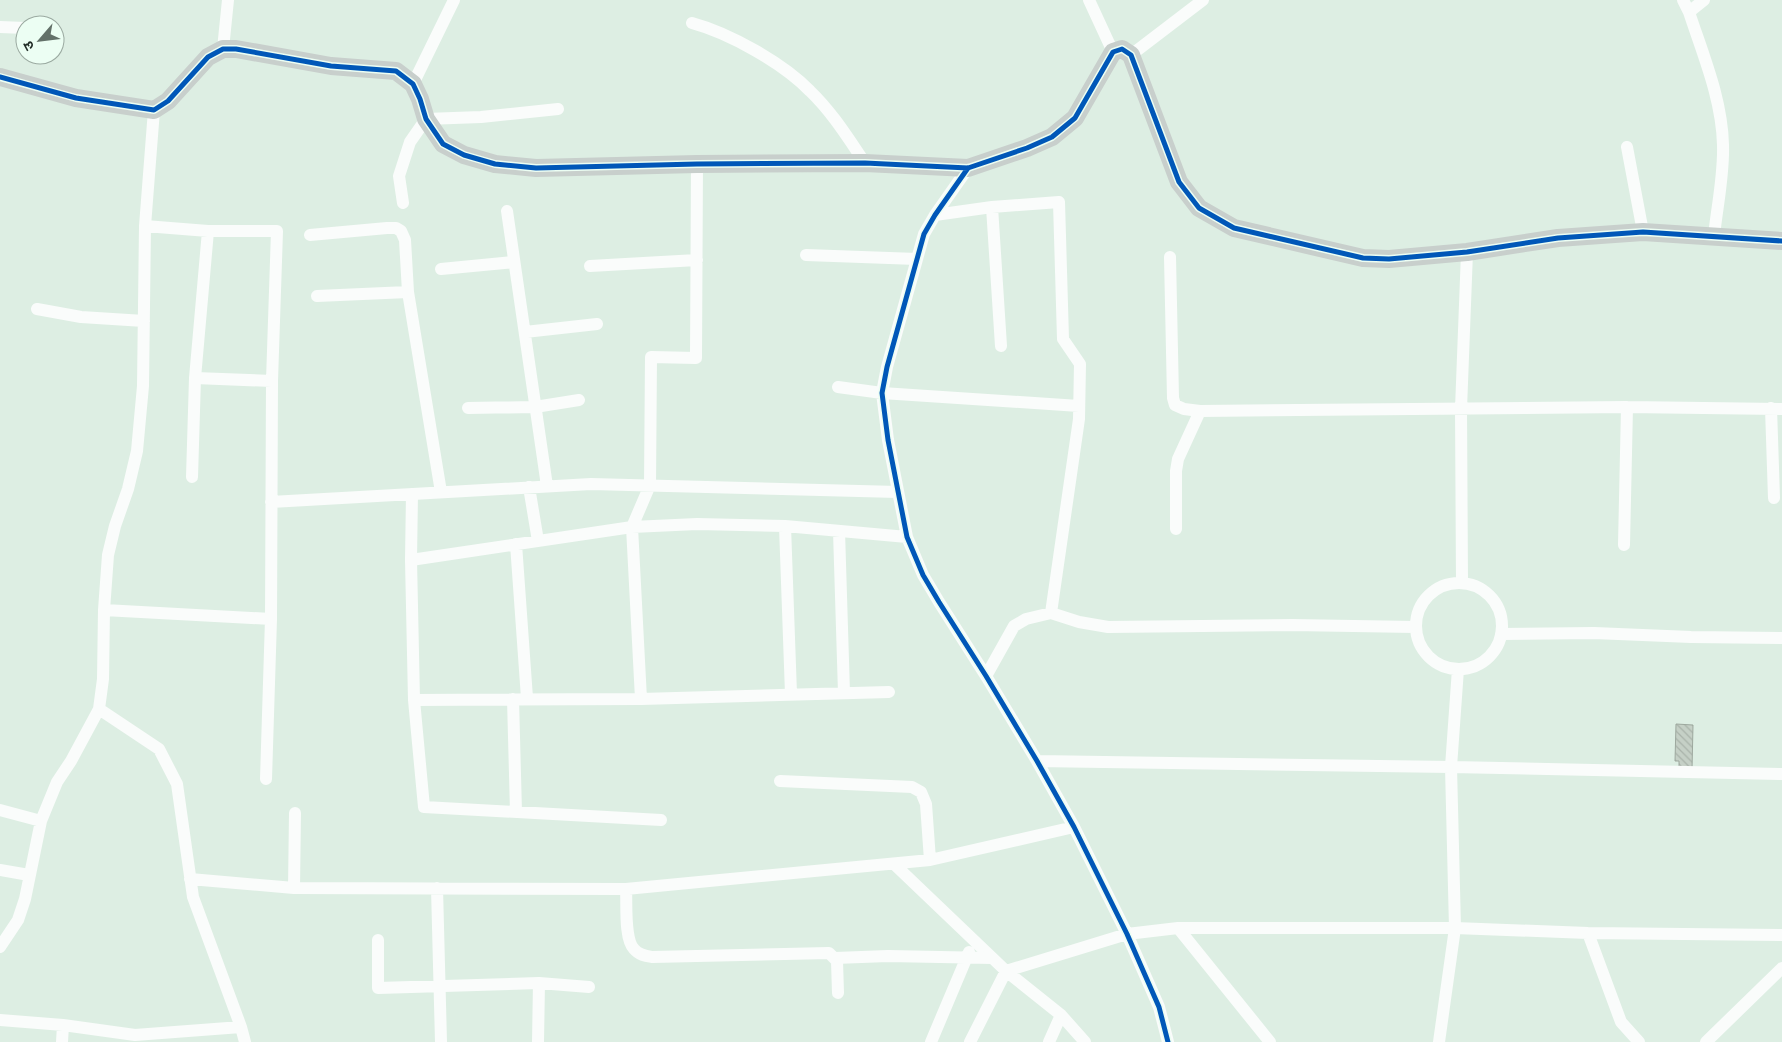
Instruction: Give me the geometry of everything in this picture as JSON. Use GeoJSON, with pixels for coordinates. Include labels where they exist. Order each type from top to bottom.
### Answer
{"type":"FeatureCollection","features":[{"type":"Feature","properties":{"kind":"street"},"geometry":{"type":"LineString","coordinates":[[222,49],[228,0]]}},
{"type":"Feature","properties":{"kind":"street"},"geometry":{"type":"LineString","coordinates":[[413,84],[454,0]]}},
{"type":"Feature","properties":{"kind":"street"},"geometry":{"type":"LineString","coordinates":[[1089,0],[1113,52]]}},
{"type":"Feature","properties":{"kind":"street"},"geometry":{"type":"LineString","coordinates":[[1131,56],[1203,0]]}},
{"type":"Feature","properties":{"kind":"street"},"geometry":{"type":"LineString","coordinates":[[1683,0],[1689,12],[1717,100],[1722,131],[1722,163],[1714,236]]}},
{"type":"Feature","properties":{"kind":"street"},"geometry":{"type":"LineString","coordinates":[[1689,12],[1704,0]]}},
{"type":"Feature","properties":{"kind":"street"},"geometry":{"type":"LineString","coordinates":[[692,23],[712,28],[788,72],[809,90],[828,111],[865,164]]}},
{"type":"Feature","properties":{"kind":"street"},"geometry":{"type":"LineString","coordinates":[[0,27],[15,28]]}},
{"type":"Feature","properties":{"kind":"street"},"geometry":{"type":"LineString","coordinates":[[0,77],[76,98],[154,110],[168,101],[208,57],[222,49],[236,49],[331,66],[396,71],[413,84],[426,119],[443,144],[464,155],[495,164],[536,168],[697,164],[865,164],[968,168],[1027,148],[1052,137],[1075,118],[1113,52],[1122,49],[1131,56],[1179,182],[1199,208],[1234,228],[1362,258],[1389,259],[1467,252],[1558,238],[1643,232],[1782,241]]}},
{"type":"Feature","properties":{"kind":"street"},"geometry":{"type":"LineString","coordinates":[[426,119],[481,117],[558,109]]}},
{"type":"Feature","properties":{"kind":"street"},"geometry":{"type":"LineString","coordinates":[[0,947],[18,920],[42,821],[57,782],[71,761],[98,709],[103,679],[104,610],[108,555],[115,526],[128,489],[137,451],[143,386],[145,226],[154,110]]}},
{"type":"Feature","properties":{"kind":"street"},"geometry":{"type":"LineString","coordinates":[[403,203],[398,176],[410,142],[426,119]]}},
{"type":"Feature","properties":{"kind":"street"},"geometry":{"type":"LineString","coordinates":[[1627,147],[1643,232]]}},
{"type":"Feature","properties":{"kind":"street"},"geometry":{"type":"LineString","coordinates":[[641,699],[632,527],[650,485],[651,357],[696,358],[697,164]]}},
{"type":"Feature","properties":{"kind":"street"},"geometry":{"type":"LineString","coordinates":[[968,168],[924,234],[882,393],[888,440],[907,537],[923,575],[938,602],[986,676],[1074,827],[1127,934],[1159,1007],[1168,1042]]}},
{"type":"Feature","properties":{"kind":"street"},"geometry":{"type":"LineString","coordinates":[[935,215],[992,207],[1059,202],[1063,339],[1080,364],[1079,420],[1050,614]]}},
{"type":"Feature","properties":{"kind":"street"},"geometry":{"type":"LineString","coordinates":[[992,207],[1001,346]]}},
{"type":"Feature","properties":{"kind":"street"},"geometry":{"type":"LineString","coordinates":[[507,211],[547,486]]}},
{"type":"Feature","properties":{"kind":"street"},"geometry":{"type":"LineString","coordinates":[[145,226],[208,231],[277,231],[272,381],[271,618],[266,779]]}},
{"type":"Feature","properties":{"kind":"street"},"geometry":{"type":"LineString","coordinates":[[310,235],[387,228],[396,228],[402,231],[405,240],[408,292],[440,492]]}},
{"type":"Feature","properties":{"kind":"street"},"geometry":{"type":"LineString","coordinates":[[192,477],[194,378],[208,231]]}},
{"type":"Feature","properties":{"kind":"street"},"geometry":{"type":"LineString","coordinates":[[1462,582],[1460,409],[1467,252]]}},
{"type":"Feature","properties":{"kind":"street"},"geometry":{"type":"LineString","coordinates":[[806,255],[917,259]]}},
{"type":"Feature","properties":{"kind":"street"},"geometry":{"type":"LineString","coordinates":[[1170,256],[1173,398],[1176,405],[1184,409],[1200,411],[1627,407],[1777,409],[1774,498]]}},
{"type":"Feature","properties":{"kind":"street"},"geometry":{"type":"LineString","coordinates":[[590,266],[697,260]]}},
{"type":"Feature","properties":{"kind":"street"},"geometry":{"type":"LineString","coordinates":[[441,269],[514,262]]}},
{"type":"Feature","properties":{"kind":"street"},"geometry":{"type":"LineString","coordinates":[[317,296],[408,292]]}},
{"type":"Feature","properties":{"kind":"street"},"geometry":{"type":"LineString","coordinates":[[37,309],[80,317],[144,321]]}},
{"type":"Feature","properties":{"kind":"street"},"geometry":{"type":"LineString","coordinates":[[524,332],[596,324]]}},
{"type":"Feature","properties":{"kind":"street"},"geometry":{"type":"LineString","coordinates":[[194,378],[272,381]]}},
{"type":"Feature","properties":{"kind":"street"},"geometry":{"type":"LineString","coordinates":[[838,387],[882,393],[1079,406]]}},
{"type":"Feature","properties":{"kind":"street"},"geometry":{"type":"LineString","coordinates":[[468,408],[536,407],[579,400]]}},
{"type":"Feature","properties":{"kind":"street"},"geometry":{"type":"LineString","coordinates":[[1624,545],[1627,407]]}},
{"type":"Feature","properties":{"kind":"street"},"geometry":{"type":"LineString","coordinates":[[1176,529],[1176,471],[1178,459],[1200,411]]}},
{"type":"Feature","properties":{"kind":"street"},"geometry":{"type":"LineString","coordinates":[[271,502],[591,484],[898,492]]}},
{"type":"Feature","properties":{"kind":"street"},"geometry":{"type":"LineString","coordinates":[[529,488],[538,541]]}},
{"type":"Feature","properties":{"kind":"street"},"geometry":{"type":"LineString","coordinates":[[412,494],[410,560],[414,700],[424,807],[660,820]]}},
{"type":"Feature","properties":{"kind":"street"},"geometry":{"type":"LineString","coordinates":[[410,560],[632,527],[697,524],[785,526],[907,537]]}},
{"type":"Feature","properties":{"kind":"street"},"geometry":{"type":"LineString","coordinates":[[785,526],[791,694]]}},
{"type":"Feature","properties":{"kind":"street"},"geometry":{"type":"LineString","coordinates":[[839,531],[844,693]]}},
{"type":"Feature","properties":{"kind":"street"},"geometry":{"type":"LineString","coordinates":[[516,544],[527,698]]}},
{"type":"Feature","properties":{"kind":"street"},"geometry":{"type":"LineString","coordinates":[[1462,582],[1476,586],[1488,594],[1497,606],[1502,620],[1501,634],[1497,646],[1490,656],[1470,668],[1458,669],[1445,667],[1433,661],[1424,651],[1418,640],[1415,627],[1417,612],[1424,600],[1434,590],[1448,584],[1462,582]]}},
{"type":"Feature","properties":{"kind":"street"},"geometry":{"type":"LineString","coordinates":[[104,610],[271,618]]}},
{"type":"Feature","properties":{"kind":"street"},"geometry":{"type":"LineString","coordinates":[[986,676],[1014,626],[1026,619],[1050,614],[1079,622],[1108,626],[1292,625],[1415,627]]}},
{"type":"Feature","properties":{"kind":"street"},"geometry":{"type":"LineString","coordinates":[[1501,634],[1594,633],[1782,638]]}},
{"type":"Feature","properties":{"kind":"street"},"geometry":{"type":"LineString","coordinates":[[1439,1042],[1455,928],[1451,767],[1458,669]]}},
{"type":"Feature","properties":{"kind":"street"},"geometry":{"type":"LineString","coordinates":[[414,700],[527,698],[641,699],[889,692]]}},
{"type":"Feature","properties":{"kind":"street"},"geometry":{"type":"LineString","coordinates":[[512,699],[516,812]]}},
{"type":"Feature","properties":{"kind":"street"},"geometry":{"type":"LineString","coordinates":[[98,709],[159,749],[177,784],[193,897],[245,1042]]}},
{"type":"Feature","properties":{"kind":"street"},"geometry":{"type":"LineString","coordinates":[[1037,761],[1782,774]]}},
{"type":"Feature","properties":{"kind":"street"},"geometry":{"type":"LineString","coordinates":[[780,781],[912,787],[921,792],[926,804],[930,860]]}},
{"type":"Feature","properties":{"kind":"street"},"geometry":{"type":"LineString","coordinates":[[0,810],[42,821]]}},
{"type":"Feature","properties":{"kind":"street"},"geometry":{"type":"LineString","coordinates":[[294,888],[295,813]]}},
{"type":"Feature","properties":{"kind":"street"},"geometry":{"type":"LineString","coordinates":[[190,879],[294,888],[626,889],[930,860],[1074,827]]}},
{"type":"Feature","properties":{"kind":"street"},"geometry":{"type":"LineString","coordinates":[[894,864],[1006,972],[1061,1015],[1085,1042]]}},
{"type":"Feature","properties":{"kind":"street"},"geometry":{"type":"LineString","coordinates":[[0,870],[29,874]]}},
{"type":"Feature","properties":{"kind":"street"},"geometry":{"type":"LineString","coordinates":[[437,888],[442,1042]]}},
{"type":"Feature","properties":{"kind":"street"},"geometry":{"type":"LineString","coordinates":[[626,889],[628,941],[633,949],[640,954],[652,957],[829,953],[835,958],[839,966],[838,993]]}},
{"type":"Feature","properties":{"kind":"street"},"geometry":{"type":"LineString","coordinates":[[1178,928],[1270,1042]]}},
{"type":"Feature","properties":{"kind":"street"},"geometry":{"type":"LineString","coordinates":[[970,1042],[1006,972],[1127,934],[1178,928],[1455,928],[1588,933],[1782,935]]}},
{"type":"Feature","properties":{"kind":"street"},"geometry":{"type":"LineString","coordinates":[[1588,933],[1621,1022],[1638,1042]]}},
{"type":"Feature","properties":{"kind":"street"},"geometry":{"type":"LineString","coordinates":[[378,940],[378,988],[539,983],[589,987]]}},
{"type":"Feature","properties":{"kind":"street"},"geometry":{"type":"LineString","coordinates":[[931,1042],[974,941]]}},
{"type":"Feature","properties":{"kind":"street"},"geometry":{"type":"LineString","coordinates":[[835,958],[888,956],[992,958]]}},
{"type":"Feature","properties":{"kind":"street"},"geometry":{"type":"LineString","coordinates":[[1706,1042],[1782,968]]}},
{"type":"Feature","properties":{"kind":"street"},"geometry":{"type":"LineString","coordinates":[[538,1042],[539,983]]}},
{"type":"Feature","properties":{"kind":"street"},"geometry":{"type":"LineString","coordinates":[[1049,1042],[1061,1015]]}},
{"type":"Feature","properties":{"kind":"street"},"geometry":{"type":"LineString","coordinates":[[0,1020],[64,1025],[136,1035],[241,1027]]}},
{"type":"Feature","properties":{"kind":"street"},"geometry":{"type":"LineString","coordinates":[[62,1042],[64,1025]]}},
{"type":"Feature","properties":{"kind":"building"},"geometry":{"type":"Polygon","coordinates":[[[1676,724],[1693,725],[1692,770],[1679,769],[1679,761],[1675,761],[1676,724]]]}},
{"type":"Feature","properties":{"kind":"cycle path"},"geometry":{"type":"LineString","coordinates":[[0,77],[76,98],[154,110],[168,101],[208,57],[223,49],[236,49],[331,66],[396,71],[413,84],[426,119],[443,144],[464,155],[495,164],[536,168],[697,164],[865,163],[968,168],[1027,148],[1052,137],[1075,118],[1113,52],[1122,49],[1131,55],[1179,182],[1199,208],[1234,228],[1363,258],[1389,259],[1467,252],[1558,238],[1643,232],[1782,241]]}},
{"type":"Feature","properties":{"kind":"cycle path"},"geometry":{"type":"LineString","coordinates":[[968,168],[924,234],[887,367],[882,393],[888,440],[907,537],[923,575],[1037,761],[1074,827],[1127,934],[1159,1007],[1168,1042]]}}]}
